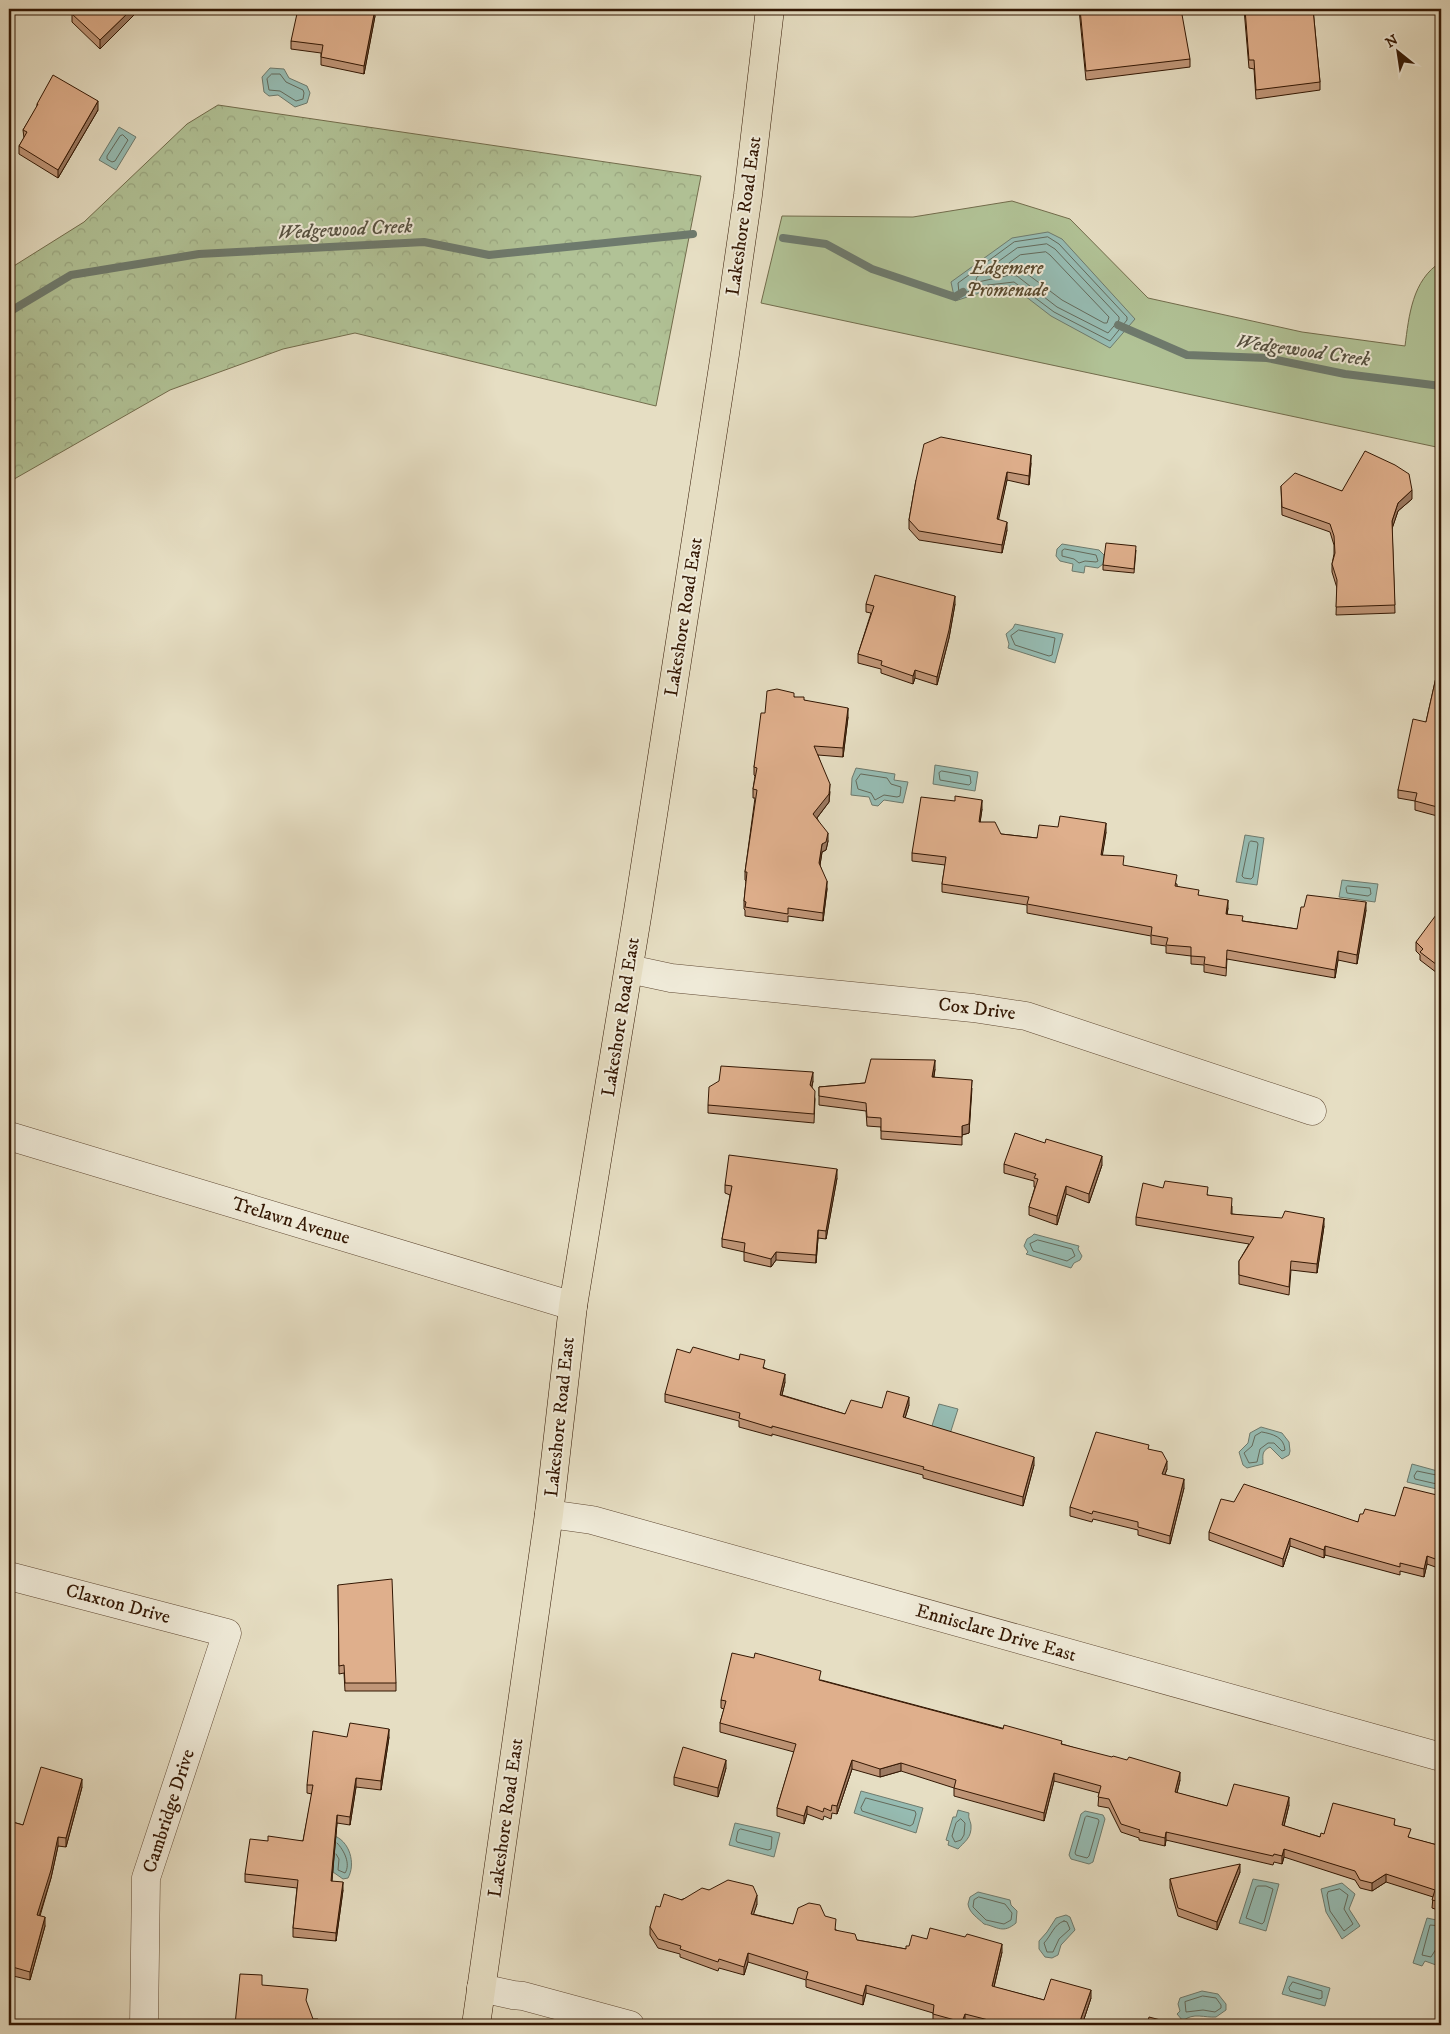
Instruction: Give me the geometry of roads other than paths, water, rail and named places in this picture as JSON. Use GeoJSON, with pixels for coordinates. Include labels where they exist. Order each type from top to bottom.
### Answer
{"type":"FeatureCollection","features":[{"type":"Feature","properties":{"kind":"main road","name":"Lakeshore Road East"},"geometry":{"type":"LineString","coordinates":[[476,2025],[550,1514],[573,1306],[629,969],[748,195],[770,9]]}},
{"type":"Feature","properties":{"kind":"street","name":"Cox Drive"},"geometry":{"type":"LineString","coordinates":[[629,969],[671,978],[973,1008],[1026,1016],[1312,1111]]}},
{"type":"Feature","properties":{"kind":"street","name":"Trelawn Avenue"},"geometry":{"type":"LineString","coordinates":[[9,1136],[573,1306]]}},
{"type":"Feature","properties":{"kind":"street","name":"Ennisclare Drive East"},"geometry":{"type":"LineString","coordinates":[[550,1514],[592,1520],[1441,1757]]}},
{"type":"Feature","properties":{"kind":"street","name":"Claxton Drive"},"geometry":{"type":"LineString","coordinates":[[9,1576],[227,1633]]}},
{"type":"Feature","properties":{"kind":"street","name":"Cambridge Drive"},"geometry":{"type":"LineString","coordinates":[[144,2025],[146,1878],[227,1633]]}},
{"type":"Feature","properties":{"kind":"street"},"geometry":{"type":"LineString","coordinates":[[481,1988],[523,1996],[630,2025]]}},
{"type":"Feature","properties":{"kind":"water"},"geometry":{"type":"Polygon","coordinates":[[[270,68],[284,69],[289,78],[307,86],[310,93],[307,103],[295,107],[278,95],[269,96],[264,92],[262,77],[270,68]]]}},
{"type":"Feature","properties":{"kind":"water"},"geometry":{"type":"Polygon","coordinates":[[[119,127],[136,137],[116,170],[99,160],[119,127]]]}},
{"type":"Feature","properties":{"kind":"water"},"geometry":{"type":"Polygon","coordinates":[[[1048,232],[1062,239],[1135,319],[1110,348],[1051,316],[1012,286],[989,290],[955,301],[951,282],[1012,238],[1048,232]]]}},
{"type":"Feature","properties":{"kind":"water"},"geometry":{"type":"Polygon","coordinates":[[[1062,544],[1099,550],[1104,555],[1103,564],[1098,568],[1085,566],[1084,573],[1072,571],[1073,564],[1060,561],[1056,556],[1057,549],[1062,544]]]}},
{"type":"Feature","properties":{"kind":"water"},"geometry":{"type":"Polygon","coordinates":[[[1015,624],[1063,634],[1055,663],[1008,648],[1009,644],[1006,634],[1015,624]]]}},
{"type":"Feature","properties":{"kind":"water"},"geometry":{"type":"Polygon","coordinates":[[[935,765],[978,772],[975,791],[933,784],[935,765]]]}},
{"type":"Feature","properties":{"kind":"water"},"geometry":{"type":"Polygon","coordinates":[[[856,768],[895,774],[894,780],[908,782],[903,803],[884,800],[878,806],[872,805],[869,797],[851,795],[852,778],[856,768]]]}},
{"type":"Feature","properties":{"kind":"water"},"geometry":{"type":"Polygon","coordinates":[[[1245,835],[1264,838],[1257,885],[1236,882],[1245,835]]]}},
{"type":"Feature","properties":{"kind":"water"},"geometry":{"type":"Polygon","coordinates":[[[1342,880],[1378,884],[1375,902],[1339,897],[1342,880]]]}},
{"type":"Feature","properties":{"kind":"water"},"geometry":{"type":"Polygon","coordinates":[[[1034,1234],[1079,1246],[1078,1249],[1082,1256],[1080,1260],[1074,1263],[1071,1268],[1026,1254],[1028,1252],[1024,1246],[1027,1239],[1034,1234]]]}},
{"type":"Feature","properties":{"kind":"water"},"geometry":{"type":"Polygon","coordinates":[[[939,1404],[958,1409],[949,1437],[930,1432],[939,1404]]]}},
{"type":"Feature","properties":{"kind":"water"},"geometry":{"type":"Polygon","coordinates":[[[1261,1427],[1282,1433],[1289,1442],[1289,1455],[1282,1459],[1270,1447],[1264,1452],[1263,1464],[1247,1468],[1243,1465],[1239,1452],[1248,1443],[1250,1433],[1261,1427]]]}},
{"type":"Feature","properties":{"kind":"water"},"geometry":{"type":"Polygon","coordinates":[[[1412,1464],[1441,1472],[1441,1490],[1407,1482],[1412,1464]]]}},
{"type":"Feature","properties":{"kind":"water"},"geometry":{"type":"Polygon","coordinates":[[[861,1791],[923,1808],[916,1833],[854,1813],[861,1791]]]}},
{"type":"Feature","properties":{"kind":"water"},"geometry":{"type":"Polygon","coordinates":[[[958,1810],[969,1813],[971,1829],[969,1836],[958,1849],[948,1845],[949,1841],[946,1840],[953,1817],[956,1817],[958,1810]]]}},
{"type":"Feature","properties":{"kind":"water"},"geometry":{"type":"Polygon","coordinates":[[[1085,1811],[1103,1815],[1105,1819],[1093,1862],[1089,1864],[1071,1859],[1069,1855],[1081,1814],[1085,1811]]]}},
{"type":"Feature","properties":{"kind":"water"},"geometry":{"type":"Polygon","coordinates":[[[735,1823],[780,1833],[774,1857],[729,1845],[735,1823]]]}},
{"type":"Feature","properties":{"kind":"water"},"geometry":{"type":"Polygon","coordinates":[[[332,1835],[343,1842],[350,1853],[351,1866],[348,1878],[343,1879],[333,1872],[332,1835]]]}},
{"type":"Feature","properties":{"kind":"water"},"geometry":{"type":"Polygon","coordinates":[[[1253,1879],[1279,1884],[1266,1931],[1239,1923],[1253,1879]]]}},
{"type":"Feature","properties":{"kind":"water"},"geometry":{"type":"Polygon","coordinates":[[[1342,1883],[1355,1894],[1349,1909],[1360,1926],[1342,1939],[1326,1912],[1321,1889],[1342,1883]]]}},
{"type":"Feature","properties":{"kind":"water"},"geometry":{"type":"Polygon","coordinates":[[[978,1892],[1010,1900],[1011,1905],[1017,1911],[1016,1923],[1004,1929],[984,1924],[972,1913],[968,1904],[970,1897],[978,1892]]]}},
{"type":"Feature","properties":{"kind":"water"},"geometry":{"type":"Polygon","coordinates":[[[1066,1915],[1070,1917],[1075,1930],[1061,1945],[1058,1955],[1052,1958],[1045,1957],[1039,1949],[1039,1941],[1056,1918],[1066,1915]]]}},
{"type":"Feature","properties":{"kind":"water"},"geometry":{"type":"Polygon","coordinates":[[[1427,1918],[1441,1921],[1441,1944],[1436,1965],[1425,1961],[1422,1966],[1413,1963],[1427,1918]]]}},
{"type":"Feature","properties":{"kind":"water"},"geometry":{"type":"Polygon","coordinates":[[[1288,1976],[1330,1988],[1325,2006],[1282,1994],[1288,1976]]]}},
{"type":"Feature","properties":{"kind":"water"},"geometry":{"type":"Polygon","coordinates":[[[1202,1991],[1218,1994],[1226,2004],[1226,2010],[1216,2017],[1195,2016],[1183,2021],[1177,2014],[1180,2011],[1178,2004],[1180,1998],[1202,1991]]]}},
{"type":"Feature","properties":{"kind":"waterway","name":"Wedgewood Creek"},"geometry":{"type":"LineString","coordinates":[[9,312],[71,275],[199,254],[424,242],[489,255],[693,234]]}},
{"type":"Feature","properties":{"kind":"waterway","name":"Wedgewood Creek"},"geometry":{"type":"LineString","coordinates":[[783,238],[826,244],[872,269],[955,297],[963,292]]}},
{"type":"Feature","properties":{"kind":"waterway","name":"Wedgewood Creek"},"geometry":{"type":"LineString","coordinates":[[1118,325],[1187,355],[1267,358],[1345,374],[1441,386]]}},
{"type":"Feature","properties":{"kind":"park label","name":"Edgemere Promenade"},"geometry":{"type":"Point","coordinates":[1007,279]}}]}
